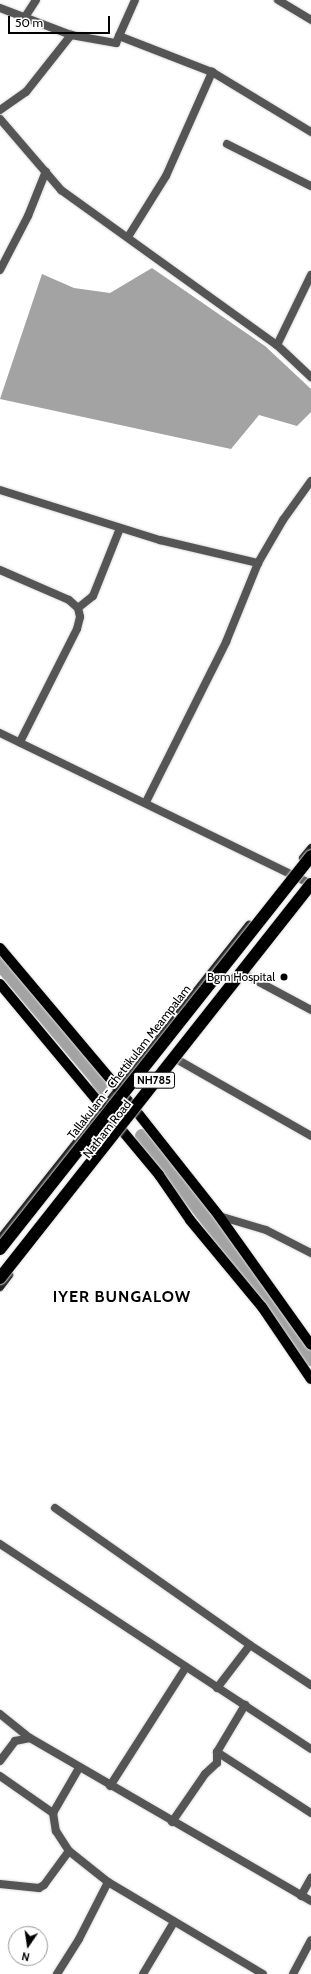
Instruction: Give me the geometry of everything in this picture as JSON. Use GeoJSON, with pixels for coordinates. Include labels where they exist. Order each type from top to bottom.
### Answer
{"type":"FeatureCollection","features":[{"type":"Feature","properties":{"kind":"highway","name":"Tallakulam - Chettikulam Meampalam"},"geometry":{"type":"LineString","coordinates":[[0,1249],[311,856]]}},
{"type":"Feature","properties":{"kind":"highway","name":"NH785"},"geometry":{"type":"LineString","coordinates":[[0,1278],[311,884]]}},
{"type":"Feature","properties":{"kind":"main road","name":"Natham Road"},"geometry":{"type":"LineString","coordinates":[[0,1239],[102,1107],[311,848]]}},
{"type":"Feature","properties":{"kind":"main road","name":"Natham Road"},"geometry":{"type":"LineString","coordinates":[[0,1287],[136,1111],[311,893]]}},
{"type":"Feature","properties":{"kind":"main road"},"geometry":{"type":"LineString","coordinates":[[0,948],[118,1088],[218,1216],[311,1345]]}},
{"type":"Feature","properties":{"kind":"main road"},"geometry":{"type":"LineString","coordinates":[[0,984],[159,1174],[190,1220],[262,1307],[311,1379]]}},
{"type":"Feature","properties":{"kind":"street"},"geometry":{"type":"LineString","coordinates":[[24,17],[36,0]]}},
{"type":"Feature","properties":{"kind":"street"},"geometry":{"type":"LineString","coordinates":[[0,8],[71,35],[116,43],[135,0]]}},
{"type":"Feature","properties":{"kind":"street"},"geometry":{"type":"LineString","coordinates":[[278,0],[311,20]]}},
{"type":"Feature","properties":{"kind":"street"},"geometry":{"type":"LineString","coordinates":[[0,110],[26,92],[71,35]]}},
{"type":"Feature","properties":{"kind":"street"},"geometry":{"type":"LineString","coordinates":[[119,36],[212,72],[311,132]]}},
{"type":"Feature","properties":{"kind":"street"},"geometry":{"type":"LineString","coordinates":[[128,237],[166,176],[212,72]]}},
{"type":"Feature","properties":{"kind":"street"},"geometry":{"type":"LineString","coordinates":[[0,119],[61,190],[278,345],[311,377]]}},
{"type":"Feature","properties":{"kind":"street"},"geometry":{"type":"LineString","coordinates":[[227,144],[311,186]]}},
{"type":"Feature","properties":{"kind":"street"},"geometry":{"type":"LineString","coordinates":[[0,270],[28,216],[46,171]]}},
{"type":"Feature","properties":{"kind":"street"},"geometry":{"type":"LineString","coordinates":[[278,345],[311,275]]}},
{"type":"Feature","properties":{"kind":"street"},"geometry":{"type":"LineString","coordinates":[[146,802],[226,642],[258,563],[283,520],[311,481]]}},
{"type":"Feature","properties":{"kind":"street"},"geometry":{"type":"LineString","coordinates":[[0,490],[120,528],[196,550],[258,563]]}},
{"type":"Feature","properties":{"kind":"street"},"geometry":{"type":"LineString","coordinates":[[78,608],[93,596],[120,528]]}},
{"type":"Feature","properties":{"kind":"street"},"geometry":{"type":"LineString","coordinates":[[0,570],[70,600],[78,608],[80,617],[77,629],[20,742]]}},
{"type":"Feature","properties":{"kind":"street"},"geometry":{"type":"LineString","coordinates":[[0,733],[146,802],[311,884]]}},
{"type":"Feature","properties":{"kind":"street"},"geometry":{"type":"LineString","coordinates":[[246,975],[311,1010]]}},
{"type":"Feature","properties":{"kind":"street"},"geometry":{"type":"LineString","coordinates":[[178,1060],[311,1136]]}},
{"type":"Feature","properties":{"kind":"street"},"geometry":{"type":"LineString","coordinates":[[218,1216],[266,1230],[311,1253]]}},
{"type":"Feature","properties":{"kind":"street"},"geometry":{"type":"LineString","coordinates":[[55,1508],[250,1645],[311,1685]]}},
{"type":"Feature","properties":{"kind":"street"},"geometry":{"type":"LineString","coordinates":[[0,1544],[311,1749]]}},
{"type":"Feature","properties":{"kind":"street"},"geometry":{"type":"LineString","coordinates":[[218,1688],[250,1645]]}},
{"type":"Feature","properties":{"kind":"street"},"geometry":{"type":"LineString","coordinates":[[110,1786],[186,1667]]}},
{"type":"Feature","properties":{"kind":"street"},"geometry":{"type":"LineString","coordinates":[[172,1822],[205,1774],[217,1763],[217,1752],[246,1705]]}},
{"type":"Feature","properties":{"kind":"street"},"geometry":{"type":"LineString","coordinates":[[0,1714],[30,1738],[79,1768],[311,1901]]}},
{"type":"Feature","properties":{"kind":"street"},"geometry":{"type":"LineString","coordinates":[[0,1761],[15,1741],[30,1738]]}},
{"type":"Feature","properties":{"kind":"street"},"geometry":{"type":"LineString","coordinates":[[217,1752],[311,1813]]}},
{"type":"Feature","properties":{"kind":"street"},"geometry":{"type":"LineString","coordinates":[[79,1768],[53,1813],[56,1831],[69,1852],[108,1882],[263,1974]]}},
{"type":"Feature","properties":{"kind":"street"},"geometry":{"type":"LineString","coordinates":[[0,1776],[53,1813]]}},
{"type":"Feature","properties":{"kind":"street"},"geometry":{"type":"LineString","coordinates":[[0,1884],[39,1888],[44,1885],[69,1852]]}},
{"type":"Feature","properties":{"kind":"street"},"geometry":{"type":"LineString","coordinates":[[302,1896],[311,1878]]}},
{"type":"Feature","properties":{"kind":"street"},"geometry":{"type":"LineString","coordinates":[[57,1974],[79,1939],[108,1882]]}},
{"type":"Feature","properties":{"kind":"street"},"geometry":{"type":"LineString","coordinates":[[143,1974],[174,1922]]}},
{"type":"Feature","properties":{"kind":"street"},"geometry":{"type":"LineString","coordinates":[[293,1974],[311,1940]]}},
{"type":"Feature","properties":{"kind":"shaded area"},"geometry":{"type":"Polygon","coordinates":[[[152,268],[265,346],[311,389],[311,412],[297,426],[259,415],[231,449],[0,399],[42,274],[74,288],[110,293],[152,268]]]}},
{"type":"Feature","properties":{"kind":"waterway"},"geometry":{"type":"LineString","coordinates":[[0,964],[97,1079],[101,1090]]}},
{"type":"Feature","properties":{"kind":"waterway"},"geometry":{"type":"LineString","coordinates":[[142,1136],[292,1330],[311,1359]]}},
{"type":"Feature","properties":{"kind":"place","name":"Bgm Hospital"},"geometry":{"type":"Point","coordinates":[284,977]}},
{"type":"Feature","properties":{"kind":"district","name":"IYER BUNGALOW"},"geometry":{"type":"Point","coordinates":[122,1297]}}]}
